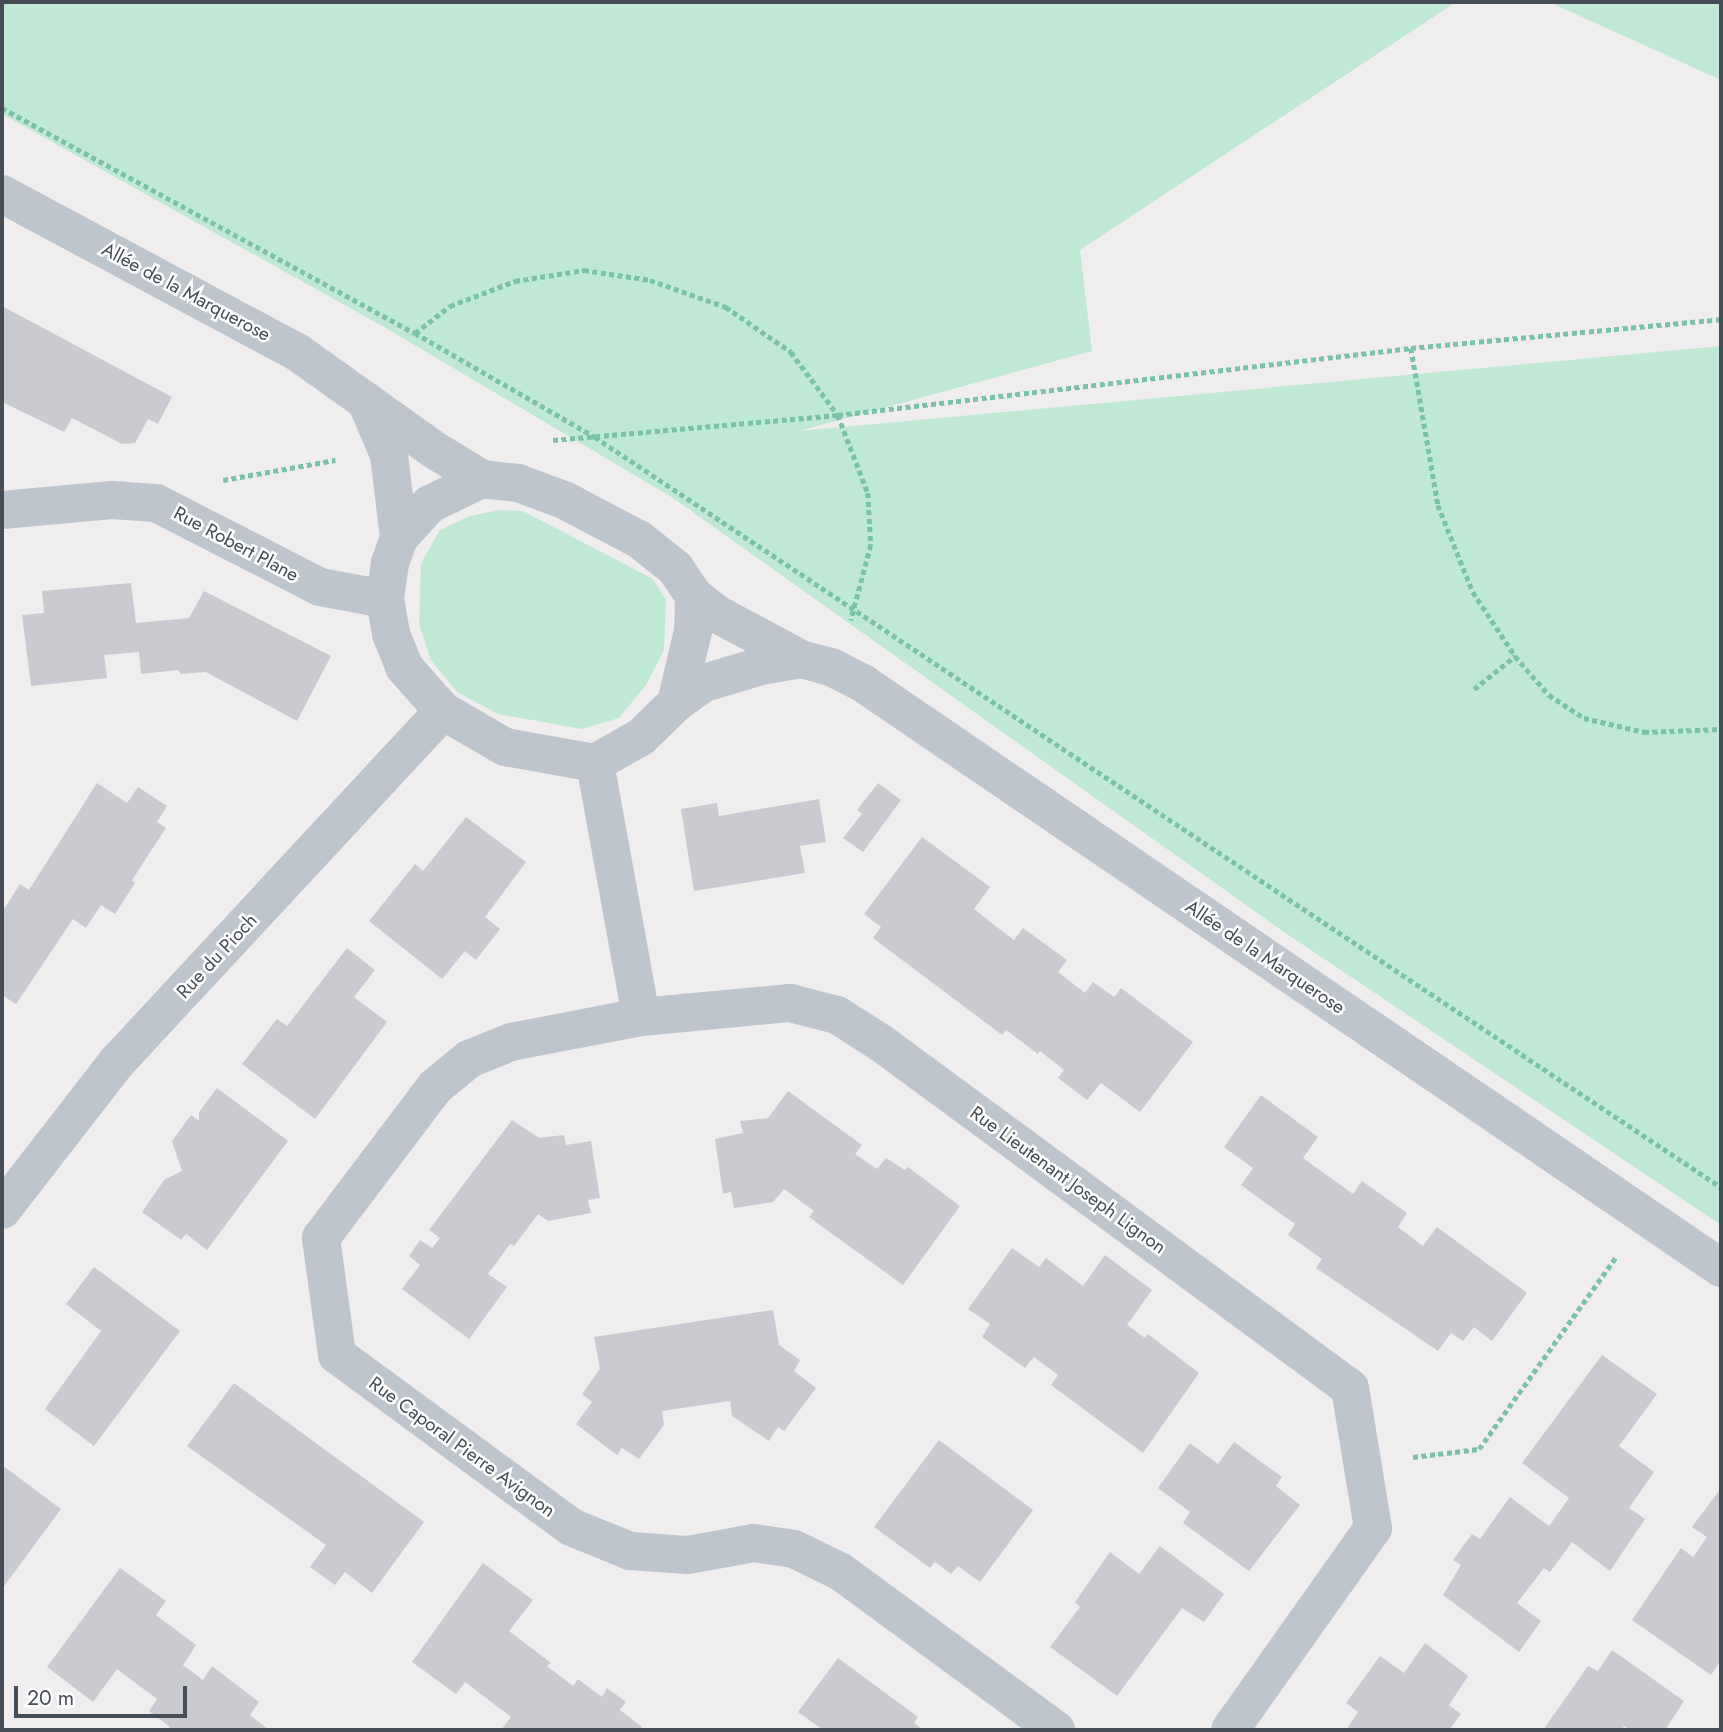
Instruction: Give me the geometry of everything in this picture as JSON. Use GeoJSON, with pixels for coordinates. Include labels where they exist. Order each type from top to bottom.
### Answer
{"type":"FeatureCollection","features":[{"type":"Feature","properties":{"kind":"street","name":"Allée de la Marquerose"},"geometry":{"type":"LineString","coordinates":[[2,194],[297,352],[436,451],[482,479],[518,483],[564,500],[640,540],[675,568],[694,596],[717,614],[802,659],[831,667],[864,684],[1721,1268]]}},
{"type":"Feature","properties":{"kind":"street"},"geometry":{"type":"LineString","coordinates":[[365,399],[389,456],[400,538]]}},
{"type":"Feature","properties":{"kind":"street"},"geometry":{"type":"LineString","coordinates":[[482,479],[430,504],[400,538],[390,563],[385,599],[391,634],[404,667],[443,711],[505,747],[595,763],[641,1017]]}},
{"type":"Feature","properties":{"kind":"street","name":"Rue Robert Plane"},"geometry":{"type":"LineString","coordinates":[[2,510],[112,500],[156,503],[320,587],[385,599]]}},
{"type":"Feature","properties":{"kind":"street"},"geometry":{"type":"LineString","coordinates":[[676,703],[692,631],[694,596]]}},
{"type":"Feature","properties":{"kind":"street","name":"Allée de la Marquerose"},"geometry":{"type":"LineString","coordinates":[[595,763],[641,737],[676,703],[704,683],[761,666],[802,659]]}},
{"type":"Feature","properties":{"kind":"street","name":"Rue du Pioch"},"geometry":{"type":"LineString","coordinates":[[2,1210],[116,1063],[443,711]]}},
{"type":"Feature","properties":{"kind":"street","name":"Rue Lieutenant Joseph Lignon"},"geometry":{"type":"LineString","coordinates":[[641,1017],[790,1003],[837,1016],[881,1043],[1350,1388],[1373,1528],[1230,1730]]}},
{"type":"Feature","properties":{"kind":"street","name":"Rue Caporal Pierre Avignon"},"geometry":{"type":"LineString","coordinates":[[641,1017],[511,1042],[469,1059],[435,1087],[321,1238],[337,1355],[571,1527],[630,1551],[688,1555],[754,1543],[794,1549],[841,1572],[1056,1730]]}},
{"type":"Feature","properties":{"kind":"path"},"geometry":{"type":"LineString","coordinates":[[2,108],[415,333],[596,437],[1721,1187]]}},
{"type":"Feature","properties":{"kind":"path"},"geometry":{"type":"LineString","coordinates":[[415,333],[450,306],[515,281],[584,270],[650,279],[726,307],[791,352],[838,415],[868,493],[871,545],[849,630]]}},
{"type":"Feature","properties":{"kind":"path"},"geometry":{"type":"LineString","coordinates":[[838,415],[1411,348],[1721,319]]}},
{"type":"Feature","properties":{"kind":"path"},"geometry":{"type":"LineString","coordinates":[[1411,348],[1438,505],[1473,592],[1515,656],[1549,695],[1584,718],[1644,732],[1721,729]]}},
{"type":"Feature","properties":{"kind":"path"},"geometry":{"type":"LineString","coordinates":[[1474,689],[1515,656]]}},
{"type":"Feature","properties":{"kind":"path"},"geometry":{"type":"LineString","coordinates":[[1363,1463],[1479,1449],[1645,1216]]}},
{"type":"Feature","properties":{"kind":"green space"},"geometry":{"type":"Polygon","coordinates":[[[2,2],[1456,2],[1080,250],[1092,351],[799,431],[1721,346],[1721,1225],[1281,930],[673,498],[384,327],[2,114],[2,2]]]}},
{"type":"Feature","properties":{"kind":"green space"},"geometry":{"type":"Polygon","coordinates":[[[1549,2],[1721,2],[1721,80],[1549,2]]]}},
{"type":"Feature","properties":{"kind":"green space"},"geometry":{"type":"Polygon","coordinates":[[[500,510],[523,511],[653,579],[666,600],[664,650],[646,685],[619,718],[582,729],[498,714],[457,692],[431,660],[419,624],[421,563],[440,530],[470,516],[500,510]]]}},
{"type":"Feature","properties":{"kind":"building"},"geometry":{"type":"Polygon","coordinates":[[[2,306],[172,397],[158,424],[148,419],[135,443],[122,444],[72,418],[64,432],[2,402],[2,306]]]}},
{"type":"Feature","properties":{"kind":"building"},"geometry":{"type":"Polygon","coordinates":[[[131,583],[136,623],[189,618],[204,591],[331,656],[297,721],[206,672],[181,674],[178,670],[141,674],[139,652],[104,655],[107,678],[31,686],[22,615],[44,613],[42,591],[131,583]]]}},
{"type":"Feature","properties":{"kind":"building"},"geometry":{"type":"Polygon","coordinates":[[[97,783],[127,803],[138,787],[167,806],[157,822],[166,828],[132,880],[135,883],[115,914],[101,905],[86,928],[73,919],[16,1004],[2,995],[2,912],[20,884],[29,890],[97,783]]]}},
{"type":"Feature","properties":{"kind":"building"},"geometry":{"type":"Polygon","coordinates":[[[878,783],[901,800],[863,852],[843,838],[862,814],[857,810],[878,783]]]}},
{"type":"Feature","properties":{"kind":"building"},"geometry":{"type":"Polygon","coordinates":[[[819,799],[826,842],[800,846],[805,873],[694,891],[681,809],[717,803],[719,816],[819,799]]]}},
{"type":"Feature","properties":{"kind":"building"},"geometry":{"type":"Polygon","coordinates":[[[466,817],[526,862],[485,917],[500,929],[476,960],[465,951],[442,979],[369,921],[415,864],[423,871],[466,817]]]}},
{"type":"Feature","properties":{"kind":"building"},"geometry":{"type":"Polygon","coordinates":[[[922,837],[990,887],[974,909],[1014,940],[1023,928],[1067,960],[1058,972],[1085,993],[1093,982],[1114,997],[1121,988],[1193,1042],[1140,1112],[1101,1083],[1087,1100],[1058,1078],[1064,1070],[1040,1051],[1038,1054],[1006,1030],[1002,1035],[873,938],[881,927],[864,914],[922,837]]]}},
{"type":"Feature","properties":{"kind":"building"},"geometry":{"type":"Polygon","coordinates":[[[347,948],[375,970],[354,997],[387,1022],[315,1119],[242,1064],[277,1019],[287,1026],[347,948]]]}},
{"type":"Feature","properties":{"kind":"building"},"geometry":{"type":"Polygon","coordinates":[[[217,1088],[288,1141],[207,1250],[186,1234],[181,1240],[142,1212],[164,1180],[182,1171],[172,1141],[191,1115],[199,1121],[199,1112],[217,1088]]]}},
{"type":"Feature","properties":{"kind":"building"},"geometry":{"type":"Polygon","coordinates":[[[788,1091],[862,1145],[855,1154],[877,1169],[886,1158],[905,1170],[908,1167],[960,1206],[903,1285],[809,1217],[814,1211],[784,1189],[773,1202],[734,1208],[731,1192],[723,1194],[715,1139],[743,1133],[740,1121],[768,1118],[788,1091]]]}},
{"type":"Feature","properties":{"kind":"building"},"geometry":{"type":"Polygon","coordinates":[[[1261,1095],[1318,1137],[1303,1158],[1353,1194],[1362,1181],[1407,1213],[1398,1227],[1423,1246],[1437,1227],[1527,1293],[1492,1341],[1474,1327],[1463,1341],[1451,1333],[1438,1351],[1316,1268],[1322,1259],[1288,1235],[1295,1224],[1241,1185],[1253,1168],[1224,1147],[1261,1095]]]}},
{"type":"Feature","properties":{"kind":"building"},"geometry":{"type":"Polygon","coordinates":[[[512,1120],[539,1138],[564,1135],[566,1145],[591,1141],[600,1198],[588,1200],[591,1213],[548,1221],[538,1214],[514,1246],[510,1244],[488,1274],[507,1287],[469,1339],[402,1289],[420,1265],[409,1256],[420,1240],[432,1248],[440,1238],[429,1230],[512,1120]]]}},
{"type":"Feature","properties":{"kind":"building"},"geometry":{"type":"Polygon","coordinates":[[[1012,1248],[1039,1267],[1046,1258],[1083,1286],[1105,1255],[1152,1290],[1127,1325],[1145,1338],[1148,1334],[1199,1373],[1143,1453],[1051,1385],[1058,1375],[1034,1357],[1025,1368],[982,1337],[990,1324],[968,1309],[1012,1248]]]}},
{"type":"Feature","properties":{"kind":"building"},"geometry":{"type":"Polygon","coordinates":[[[94,1267],[180,1331],[94,1446],[45,1409],[101,1331],[66,1304],[94,1267]]]}},
{"type":"Feature","properties":{"kind":"building"},"geometry":{"type":"Polygon","coordinates":[[[773,1310],[779,1345],[800,1360],[794,1371],[816,1388],[784,1431],[778,1427],[769,1441],[732,1416],[730,1401],[662,1411],[664,1425],[639,1459],[622,1448],[617,1455],[576,1424],[592,1402],[582,1394],[600,1369],[594,1337],[773,1310]]]}},
{"type":"Feature","properties":{"kind":"building"},"geometry":{"type":"Polygon","coordinates":[[[1602,1355],[1657,1394],[1619,1446],[1654,1472],[1629,1508],[1645,1519],[1610,1571],[1572,1542],[1550,1572],[1544,1568],[1517,1603],[1541,1621],[1519,1652],[1443,1595],[1461,1565],[1453,1560],[1472,1534],[1480,1539],[1510,1497],[1549,1526],[1569,1498],[1522,1463],[1602,1355]]]}},
{"type":"Feature","properties":{"kind":"building"},"geometry":{"type":"Polygon","coordinates":[[[234,1383],[424,1522],[372,1593],[345,1572],[335,1585],[310,1567],[326,1545],[187,1446],[234,1383]]]}},
{"type":"Feature","properties":{"kind":"building"},"geometry":{"type":"Polygon","coordinates":[[[939,1440],[1033,1510],[980,1582],[958,1566],[951,1574],[935,1562],[930,1568],[874,1527],[939,1440]]]}},
{"type":"Feature","properties":{"kind":"building"},"geometry":{"type":"Polygon","coordinates":[[[1234,1442],[1282,1477],[1276,1486],[1300,1505],[1249,1571],[1183,1523],[1190,1512],[1158,1488],[1190,1443],[1218,1464],[1234,1442]]]}},
{"type":"Feature","properties":{"kind":"building"},"geometry":{"type":"Polygon","coordinates":[[[2,1465],[61,1509],[2,1589],[2,1465]]]}},
{"type":"Feature","properties":{"kind":"building"},"geometry":{"type":"Polygon","coordinates":[[[1721,1488],[1721,1660],[1711,1675],[1632,1620],[1681,1548],[1693,1557],[1707,1537],[1692,1527],[1721,1488]]]}},
{"type":"Feature","properties":{"kind":"building"},"geometry":{"type":"Polygon","coordinates":[[[1160,1546],[1224,1594],[1204,1622],[1182,1608],[1117,1696],[1050,1647],[1080,1607],[1075,1602],[1110,1552],[1139,1574],[1160,1546]]]}},
{"type":"Feature","properties":{"kind":"building"},"geometry":{"type":"Polygon","coordinates":[[[483,1563],[533,1600],[509,1631],[551,1663],[547,1666],[573,1686],[578,1679],[602,1697],[607,1688],[626,1702],[620,1710],[642,1727],[640,1730],[501,1730],[511,1717],[465,1682],[456,1694],[412,1662],[483,1563]]]}},
{"type":"Feature","properties":{"kind":"building"},"geometry":{"type":"Polygon","coordinates":[[[120,1568],[166,1601],[156,1615],[196,1645],[183,1665],[203,1680],[212,1666],[259,1702],[250,1715],[269,1730],[167,1730],[170,1727],[149,1711],[157,1699],[117,1669],[93,1702],[47,1667],[120,1568]]]}},
{"type":"Feature","properties":{"kind":"building"},"geometry":{"type":"Polygon","coordinates":[[[1425,1643],[1468,1676],[1449,1705],[1461,1714],[1449,1730],[1346,1730],[1358,1712],[1346,1703],[1380,1656],[1404,1673],[1425,1643]]]}},
{"type":"Feature","properties":{"kind":"building"},"geometry":{"type":"Polygon","coordinates":[[[1612,1650],[1684,1701],[1665,1730],[1630,1730],[1624,1726],[1622,1730],[1543,1730],[1588,1666],[1598,1671],[1612,1650]]]}},
{"type":"Feature","properties":{"kind":"building"},"geometry":{"type":"Polygon","coordinates":[[[838,1658],[918,1717],[914,1723],[924,1730],[823,1730],[798,1712],[838,1658]]]}}]}
